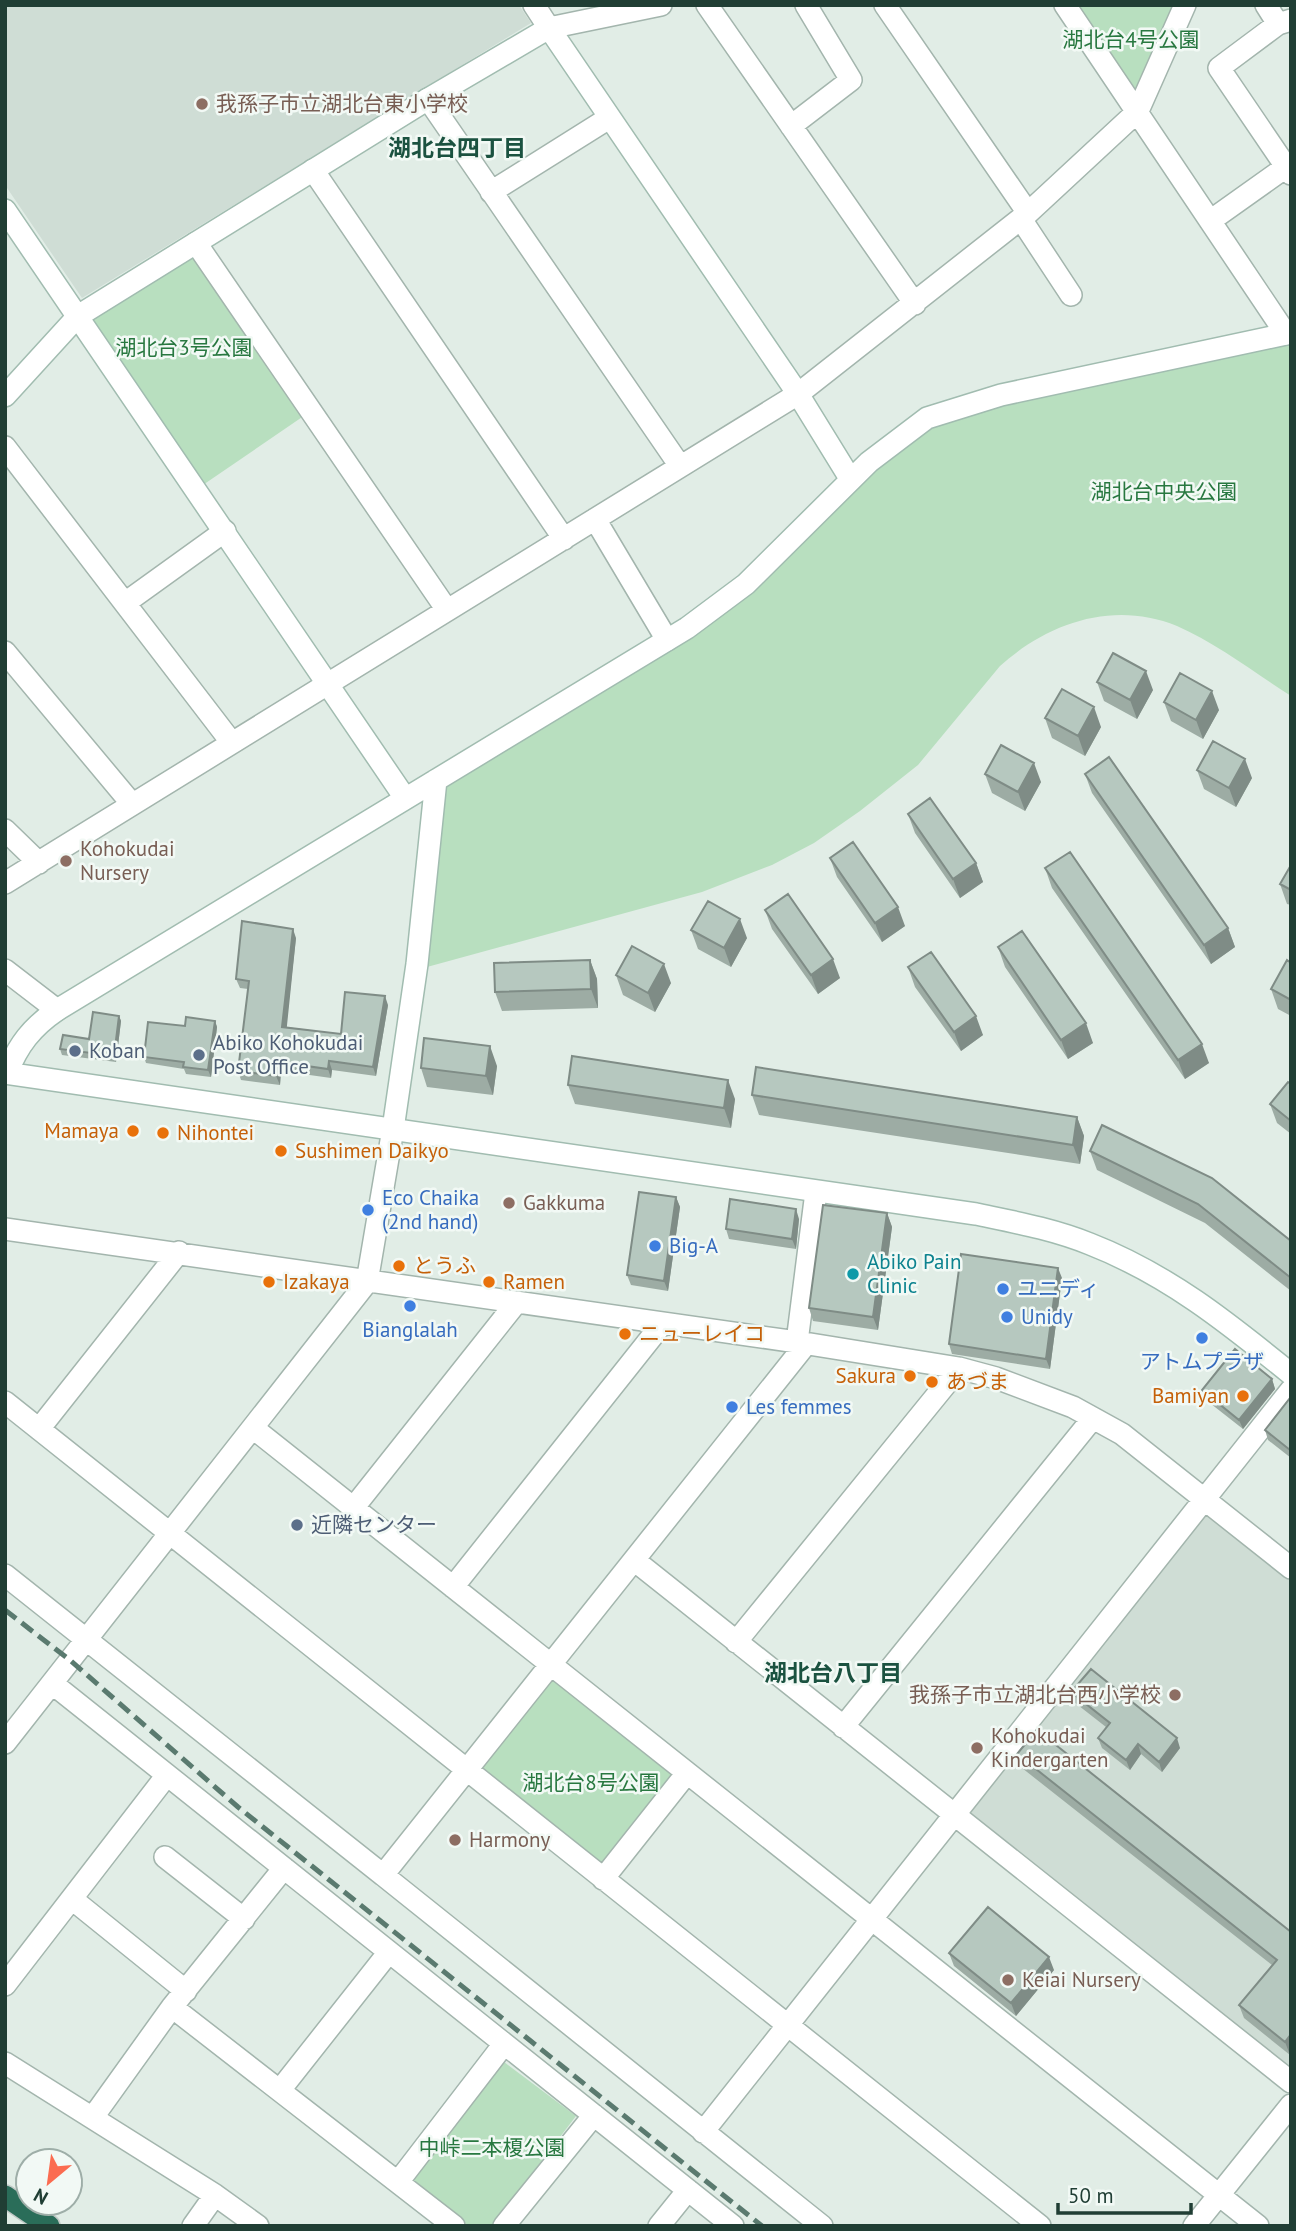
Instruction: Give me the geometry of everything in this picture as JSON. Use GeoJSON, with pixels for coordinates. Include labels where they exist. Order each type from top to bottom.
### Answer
{"type":"FeatureCollection","features":[{"type":"Feature","properties":{"kind":"highway"},"geometry":{"type":"LineString","coordinates":[[5,2196],[49,2226]]}},
{"type":"Feature","properties":{"kind":"street"},"geometry":{"type":"LineString","coordinates":[[534,5],[798,394],[851,480]]}},
{"type":"Feature","properties":{"kind":"street"},"geometry":{"type":"LineString","coordinates":[[707,5],[915,304]]}},
{"type":"Feature","properties":{"kind":"street"},"geometry":{"type":"LineString","coordinates":[[791,127],[852,80],[806,5]]}},
{"type":"Feature","properties":{"kind":"street"},"geometry":{"type":"LineString","coordinates":[[885,5],[1024,216],[1071,295]]}},
{"type":"Feature","properties":{"kind":"street"},"geometry":{"type":"LineString","coordinates":[[1065,5],[1288,333],[1001,395],[927,418],[869,462],[746,584],[687,628],[57,1010],[25,1037],[14,1054],[6,1078],[393,1129],[976,1214],[1033,1226],[1089,1243],[1137,1265],[1214,1312],[1291,1374]]}},
{"type":"Feature","properties":{"kind":"street"},"geometry":{"type":"LineString","coordinates":[[5,883],[798,394],[1024,216],[1138,111],[1185,5]]}},
{"type":"Feature","properties":{"kind":"street"},"geometry":{"type":"LineString","coordinates":[[1210,220],[1288,171],[1219,68],[1285,22],[1266,5]]}},
{"type":"Feature","properties":{"kind":"street"},"geometry":{"type":"LineString","coordinates":[[5,396],[78,316],[428,99],[550,28],[646,7]]}},
{"type":"Feature","properties":{"kind":"street"},"geometry":{"type":"LineString","coordinates":[[428,99],[680,466]]}},
{"type":"Feature","properties":{"kind":"street"},"geometry":{"type":"LineString","coordinates":[[491,192],[609,118]]}},
{"type":"Feature","properties":{"kind":"street"},"geometry":{"type":"LineString","coordinates":[[313,170],[564,539]]}},
{"type":"Feature","properties":{"kind":"street"},"geometry":{"type":"LineString","coordinates":[[5,210],[330,684],[405,798]]}},
{"type":"Feature","properties":{"kind":"street"},"geometry":{"type":"LineString","coordinates":[[196,243],[447,611]]}},
{"type":"Feature","properties":{"kind":"street"},"geometry":{"type":"LineString","coordinates":[[5,447],[232,743]]}},
{"type":"Feature","properties":{"kind":"street"},"geometry":{"type":"LineString","coordinates":[[595,519],[667,640]]}},
{"type":"Feature","properties":{"kind":"street"},"geometry":{"type":"LineString","coordinates":[[125,603],[225,531]]}},
{"type":"Feature","properties":{"kind":"street"},"geometry":{"type":"LineString","coordinates":[[5,652],[132,804]]}},
{"type":"Feature","properties":{"kind":"street"},"geometry":{"type":"LineString","coordinates":[[5,1743],[367,1282],[417,964],[436,780]]}},
{"type":"Feature","properties":{"kind":"street"},"geometry":{"type":"LineString","coordinates":[[5,830],[39,863]]}},
{"type":"Feature","properties":{"kind":"street"},"geometry":{"type":"LineString","coordinates":[[5,970],[57,1010]]}},
{"type":"Feature","properties":{"kind":"street"},"geometry":{"type":"LineString","coordinates":[[383,1875],[634,1560],[802,1343],[816,1192]]}},
{"type":"Feature","properties":{"kind":"street"},"geometry":{"type":"LineString","coordinates":[[5,1229],[179,1252],[959,1368],[996,1378],[1073,1408],[1122,1434],[1291,1568]]}},
{"type":"Feature","properties":{"kind":"street"},"geometry":{"type":"LineString","coordinates":[[39,1429],[179,1252]]}},
{"type":"Feature","properties":{"kind":"street"},"geometry":{"type":"LineString","coordinates":[[354,1507],[516,1303]]}},
{"type":"Feature","properties":{"kind":"street"},"geometry":{"type":"LineString","coordinates":[[453,1587],[662,1324]]}},
{"type":"Feature","properties":{"kind":"street"},"geometry":{"type":"LineString","coordinates":[[736,1642],[959,1368]]}},
{"type":"Feature","properties":{"kind":"street"},"geometry":{"type":"LineString","coordinates":[[703,2132],[1291,1390]]}},
{"type":"Feature","properties":{"kind":"street"},"geometry":{"type":"LineString","coordinates":[[5,1402],[1040,2226]]}},
{"type":"Feature","properties":{"kind":"street"},"geometry":{"type":"LineString","coordinates":[[843,1727],[1093,1418]]}},
{"type":"Feature","properties":{"kind":"street"},"geometry":{"type":"LineString","coordinates":[[253,1428],[1258,2226]]}},
{"type":"Feature","properties":{"kind":"street"},"geometry":{"type":"LineString","coordinates":[[634,1560],[1291,2082]]}},
{"type":"Feature","properties":{"kind":"street"},"geometry":{"type":"LineString","coordinates":[[5,1575],[822,2226]]}},
{"type":"Feature","properties":{"kind":"street"},"geometry":{"type":"LineString","coordinates":[[53,1684],[733,2226]]}},
{"type":"Feature","properties":{"kind":"street"},"geometry":{"type":"LineString","coordinates":[[603,1879],[687,1773]]}},
{"type":"Feature","properties":{"kind":"street"},"geometry":{"type":"LineString","coordinates":[[5,1985],[167,1775]]}},
{"type":"Feature","properties":{"kind":"street"},"geometry":{"type":"LineString","coordinates":[[164,1857],[244,1919]]}},
{"type":"Feature","properties":{"kind":"street"},"geometry":{"type":"LineString","coordinates":[[93,2117],[172,2007],[284,1868]]}},
{"type":"Feature","properties":{"kind":"street"},"geometry":{"type":"LineString","coordinates":[[72,1899],[186,1991]]}},
{"type":"Feature","properties":{"kind":"street"},"geometry":{"type":"LineString","coordinates":[[280,2090],[389,1952]]}},
{"type":"Feature","properties":{"kind":"street"},"geometry":{"type":"LineString","coordinates":[[172,2007],[454,2226]]}},
{"type":"Feature","properties":{"kind":"street"},"geometry":{"type":"LineString","coordinates":[[398,2182],[504,2044]]}},
{"type":"Feature","properties":{"kind":"street"},"geometry":{"type":"LineString","coordinates":[[5,2063],[215,2195],[258,2226]]}},
{"type":"Feature","properties":{"kind":"street"},"geometry":{"type":"LineString","coordinates":[[1194,2226],[1291,2105]]}},
{"type":"Feature","properties":{"kind":"street"},"geometry":{"type":"LineString","coordinates":[[504,2226],[594,2115]]}},
{"type":"Feature","properties":{"kind":"street"},"geometry":{"type":"LineString","coordinates":[[659,2226],[688,2190]]}},
{"type":"Feature","properties":{"kind":"street"},"geometry":{"type":"LineString","coordinates":[[193,2226],[215,2195]]}},
{"type":"Feature","properties":{"kind":"shaded area","name":"我孫子市立湖北台東小学校"},"geometry":{"type":"Polygon","coordinates":[[[5,5],[519,5],[531,23],[82,298],[5,185],[5,5]]]}},
{"type":"Feature","properties":{"kind":"shaded area","name":"我孫子市立湖北台西小学校"},"geometry":{"type":"Polygon","coordinates":[[[1205,1510],[1291,1577],[1291,2069],[967,1812],[1205,1510]]]}},
{"type":"Feature","properties":{"kind":"green space","name":"湖北台4号公園"},"geometry":{"type":"Polygon","coordinates":[[[1065,5],[1185,5],[1138,111],[1065,5]]]}},
{"type":"Feature","properties":{"kind":"green space","name":"湖北台3号公園"},"geometry":{"type":"Polygon","coordinates":[[[196,243],[311,411],[197,489],[78,316],[196,243]]]}},
{"type":"Feature","properties":{"kind":"green space","name":"湖北台中央公園"},"geometry":{"type":"Polygon","coordinates":[[[1291,333],[1291,696],[1221,650],[1177,626],[1153,618],[1129,615],[1082,620],[1039,638],[1000,666],[918,765],[814,843],[772,865],[702,892],[416,970],[436,780],[687,628],[927,418],[1291,333]]]}},
{"type":"Feature","properties":{"kind":"green space","name":"湖北台8号公園"},"geometry":{"type":"Polygon","coordinates":[[[551,1665],[687,1773],[603,1879],[467,1770],[551,1665]]]}},
{"type":"Feature","properties":{"kind":"green space","name":"中峠二本榎公園"},"geometry":{"type":"Polygon","coordinates":[[[500,2059],[576,2116],[492,2226],[469,2226],[408,2180],[500,2059]]]}},
{"type":"Feature","properties":{"kind":"building"},"geometry":{"type":"Polygon","coordinates":[[[1113,653],[1146,671],[1130,700],[1097,682],[1113,653]]]}},
{"type":"Feature","properties":{"kind":"building"},"geometry":{"type":"Polygon","coordinates":[[[1180,673],[1212,691],[1196,720],[1164,702],[1180,673]]]}},
{"type":"Feature","properties":{"kind":"building"},"geometry":{"type":"Polygon","coordinates":[[[1062,689],[1094,707],[1078,736],[1045,718],[1062,689]]]}},
{"type":"Feature","properties":{"kind":"building"},"geometry":{"type":"Polygon","coordinates":[[[1213,741],[1245,759],[1229,788],[1197,770],[1213,741]]]}},
{"type":"Feature","properties":{"kind":"building"},"geometry":{"type":"Polygon","coordinates":[[[1001,745],[1034,763],[1018,792],[985,774],[1001,745]]]}},
{"type":"Feature","properties":{"kind":"building"},"geometry":{"type":"Polygon","coordinates":[[[1109,757],[1228,928],[1204,945],[1085,774],[1109,757]]]}},
{"type":"Feature","properties":{"kind":"building"},"geometry":{"type":"Polygon","coordinates":[[[930,798],[976,863],[953,879],[908,814],[930,798]]]}},
{"type":"Feature","properties":{"kind":"building"},"geometry":{"type":"Polygon","coordinates":[[[853,842],[898,907],[875,923],[830,858],[853,842]]]}},
{"type":"Feature","properties":{"kind":"building"},"geometry":{"type":"Polygon","coordinates":[[[1070,852],[1202,1044],[1178,1060],[1045,868],[1070,852]]]}},
{"type":"Feature","properties":{"kind":"building"},"geometry":{"type":"Polygon","coordinates":[[[1291,865],[1291,890],[1280,884],[1291,865]]]}},
{"type":"Feature","properties":{"kind":"building"},"geometry":{"type":"Polygon","coordinates":[[[788,894],[833,959],[811,975],[765,910],[788,894]]]}},
{"type":"Feature","properties":{"kind":"building"},"geometry":{"type":"Polygon","coordinates":[[[708,901],[740,919],[724,948],[691,930],[708,901]]]}},
{"type":"Feature","properties":{"kind":"building"},"geometry":{"type":"Polygon","coordinates":[[[242,921],[293,929],[282,1027],[341,1034],[345,992],[385,996],[373,1067],[329,1061],[328,1069],[278,1062],[276,1076],[238,1071],[249,981],[236,979],[242,921]]]}},
{"type":"Feature","properties":{"kind":"building"},"geometry":{"type":"Polygon","coordinates":[[[1022,931],[1086,1023],[1061,1040],[998,947],[1022,931]]]}},
{"type":"Feature","properties":{"kind":"building"},"geometry":{"type":"Polygon","coordinates":[[[632,946],[664,964],[648,993],[616,975],[632,946]]]}},
{"type":"Feature","properties":{"kind":"building"},"geometry":{"type":"Polygon","coordinates":[[[931,952],[976,1016],[954,1032],[908,967],[931,952]]]}},
{"type":"Feature","properties":{"kind":"building"},"geometry":{"type":"Polygon","coordinates":[[[590,960],[591,989],[495,992],[494,963],[590,960]]]}},
{"type":"Feature","properties":{"kind":"building"},"geometry":{"type":"Polygon","coordinates":[[[1287,960],[1291,963],[1291,1000],[1271,989],[1287,960]]]}},
{"type":"Feature","properties":{"kind":"building"},"geometry":{"type":"Polygon","coordinates":[[[93,1012],[119,1016],[114,1056],[60,1049],[63,1035],[89,1039],[93,1012]]]}},
{"type":"Feature","properties":{"kind":"building"},"geometry":{"type":"Polygon","coordinates":[[[186,1017],[215,1021],[208,1070],[183,1067],[184,1062],[144,1057],[148,1022],[185,1026],[186,1017]]]}},
{"type":"Feature","properties":{"kind":"building"},"geometry":{"type":"Polygon","coordinates":[[[424,1038],[490,1046],[486,1076],[421,1068],[424,1038]]]}},
{"type":"Feature","properties":{"kind":"building"},"geometry":{"type":"Polygon","coordinates":[[[572,1056],[728,1080],[724,1108],[568,1085],[572,1056]]]}},
{"type":"Feature","properties":{"kind":"building"},"geometry":{"type":"Polygon","coordinates":[[[756,1067],[1077,1117],[1073,1145],[752,1095],[756,1067]]]}},
{"type":"Feature","properties":{"kind":"building"},"geometry":{"type":"Polygon","coordinates":[[[1288,1082],[1291,1084],[1291,1121],[1270,1104],[1288,1082]]]}},
{"type":"Feature","properties":{"kind":"building"},"geometry":{"type":"Polygon","coordinates":[[[1102,1125],[1212,1178],[1291,1241],[1291,1278],[1198,1204],[1090,1151],[1102,1125]]]}},
{"type":"Feature","properties":{"kind":"building","name":"Big-A"},"geometry":{"type":"Polygon","coordinates":[[[639,1192],[676,1197],[664,1281],[627,1275],[639,1192]]]}},
{"type":"Feature","properties":{"kind":"building"},"geometry":{"type":"Polygon","coordinates":[[[730,1199],[796,1209],[792,1239],[726,1229],[730,1199]]]}},
{"type":"Feature","properties":{"kind":"building","name":"Abiko Pain Clinic"},"geometry":{"type":"Polygon","coordinates":[[[823,1205],[887,1213],[873,1317],[809,1308],[823,1205]]]}},
{"type":"Feature","properties":{"kind":"building","name":"Unidy"},"geometry":{"type":"Polygon","coordinates":[[[961,1254],[1058,1268],[1046,1359],[949,1344],[961,1254]]]}},
{"type":"Feature","properties":{"kind":"building","name":"Bamiyan"},"geometry":{"type":"Polygon","coordinates":[[[1235,1349],[1272,1379],[1239,1420],[1202,1390],[1235,1349]]]}},
{"type":"Feature","properties":{"kind":"building"},"geometry":{"type":"Polygon","coordinates":[[[1290,1398],[1291,1449],[1290,1450],[1265,1430],[1290,1398]]]}},
{"type":"Feature","properties":{"kind":"building"},"geometry":{"type":"Polygon","coordinates":[[[1091,1669],[1177,1738],[1159,1762],[1138,1744],[1126,1760],[1098,1738],[1110,1723],[1071,1692],[1091,1669]]]}},
{"type":"Feature","properties":{"kind":"building"},"geometry":{"type":"Polygon","coordinates":[[[1037,1730],[1291,1932],[1291,2034],[1285,2042],[1239,2005],[1277,1960],[1017,1754],[1037,1730]]]}},
{"type":"Feature","properties":{"kind":"building"},"geometry":{"type":"Polygon","coordinates":[[[988,1907],[1049,1957],[1011,2003],[949,1953],[988,1907]]]}},
{"type":"Feature","properties":{"kind":"railway"},"geometry":{"type":"LineString","coordinates":[[5,1610],[71,1661],[238,1807],[762,2226]]}},
{"type":"Feature","properties":{"kind":"place","name":"我孫子市立湖北台東小学校"},"geometry":{"type":"Point","coordinates":[202,104]}},
{"type":"Feature","properties":{"kind":"place","name":"Kohokudai Nursery"},"geometry":{"type":"Point","coordinates":[66,861]}},
{"type":"Feature","properties":{"kind":"place","name":"Koban"},"geometry":{"type":"Point","coordinates":[75,1051]}},
{"type":"Feature","properties":{"kind":"place","name":"Abiko Kohokudai Post Office"},"geometry":{"type":"Point","coordinates":[199,1055]}},
{"type":"Feature","properties":{"kind":"place","name":"Mamaya"},"geometry":{"type":"Point","coordinates":[133,1131]}},
{"type":"Feature","properties":{"kind":"place","name":"Nihontei"},"geometry":{"type":"Point","coordinates":[163,1133]}},
{"type":"Feature","properties":{"kind":"place","name":"Sushimen Daikyo"},"geometry":{"type":"Point","coordinates":[281,1151]}},
{"type":"Feature","properties":{"kind":"place","name":"Gakkuma"},"geometry":{"type":"Point","coordinates":[509,1203]}},
{"type":"Feature","properties":{"kind":"place","name":"Eco Chaika (2nd hand)"},"geometry":{"type":"Point","coordinates":[368,1210]}},
{"type":"Feature","properties":{"kind":"place","name":"Big-A"},"geometry":{"type":"Point","coordinates":[655,1246]}},
{"type":"Feature","properties":{"kind":"place","name":"とうふ"},"geometry":{"type":"Point","coordinates":[399,1266]}},
{"type":"Feature","properties":{"kind":"place","name":"Abiko Pain Clinic"},"geometry":{"type":"Point","coordinates":[853,1274]}},
{"type":"Feature","properties":{"kind":"place","name":"Izakaya"},"geometry":{"type":"Point","coordinates":[269,1282]}},
{"type":"Feature","properties":{"kind":"place","name":"Ramen"},"geometry":{"type":"Point","coordinates":[489,1282]}},
{"type":"Feature","properties":{"kind":"place","name":"ユニディ"},"geometry":{"type":"Point","coordinates":[1003,1289]}},
{"type":"Feature","properties":{"kind":"place","name":"Bianglalah"},"geometry":{"type":"Point","coordinates":[410,1306]}},
{"type":"Feature","properties":{"kind":"place","name":"Unidy"},"geometry":{"type":"Point","coordinates":[1007,1317]}},
{"type":"Feature","properties":{"kind":"place","name":"ニューレイコ"},"geometry":{"type":"Point","coordinates":[625,1334]}},
{"type":"Feature","properties":{"kind":"place","name":"アトムプラザ"},"geometry":{"type":"Point","coordinates":[1202,1338]}},
{"type":"Feature","properties":{"kind":"place","name":"Sakura"},"geometry":{"type":"Point","coordinates":[910,1376]}},
{"type":"Feature","properties":{"kind":"place","name":"あづま"},"geometry":{"type":"Point","coordinates":[932,1382]}},
{"type":"Feature","properties":{"kind":"place","name":"Bamiyan"},"geometry":{"type":"Point","coordinates":[1243,1396]}},
{"type":"Feature","properties":{"kind":"place","name":"Les femmes"},"geometry":{"type":"Point","coordinates":[732,1407]}},
{"type":"Feature","properties":{"kind":"place","name":"近隣センター"},"geometry":{"type":"Point","coordinates":[297,1525]}},
{"type":"Feature","properties":{"kind":"place","name":"我孫子市立湖北台西小学校"},"geometry":{"type":"Point","coordinates":[1175,1695]}},
{"type":"Feature","properties":{"kind":"place","name":"Kohokudai Kindergarten"},"geometry":{"type":"Point","coordinates":[977,1748]}},
{"type":"Feature","properties":{"kind":"place","name":"Harmony"},"geometry":{"type":"Point","coordinates":[455,1840]}},
{"type":"Feature","properties":{"kind":"place","name":"Keiai Nursery"},"geometry":{"type":"Point","coordinates":[1008,1980]}},
{"type":"Feature","properties":{"kind":"district","name":"湖北台四丁目"},"geometry":{"type":"Point","coordinates":[457,148]}},
{"type":"Feature","properties":{"kind":"district","name":"湖北台八丁目"},"geometry":{"type":"Point","coordinates":[833,1673]}}]}
